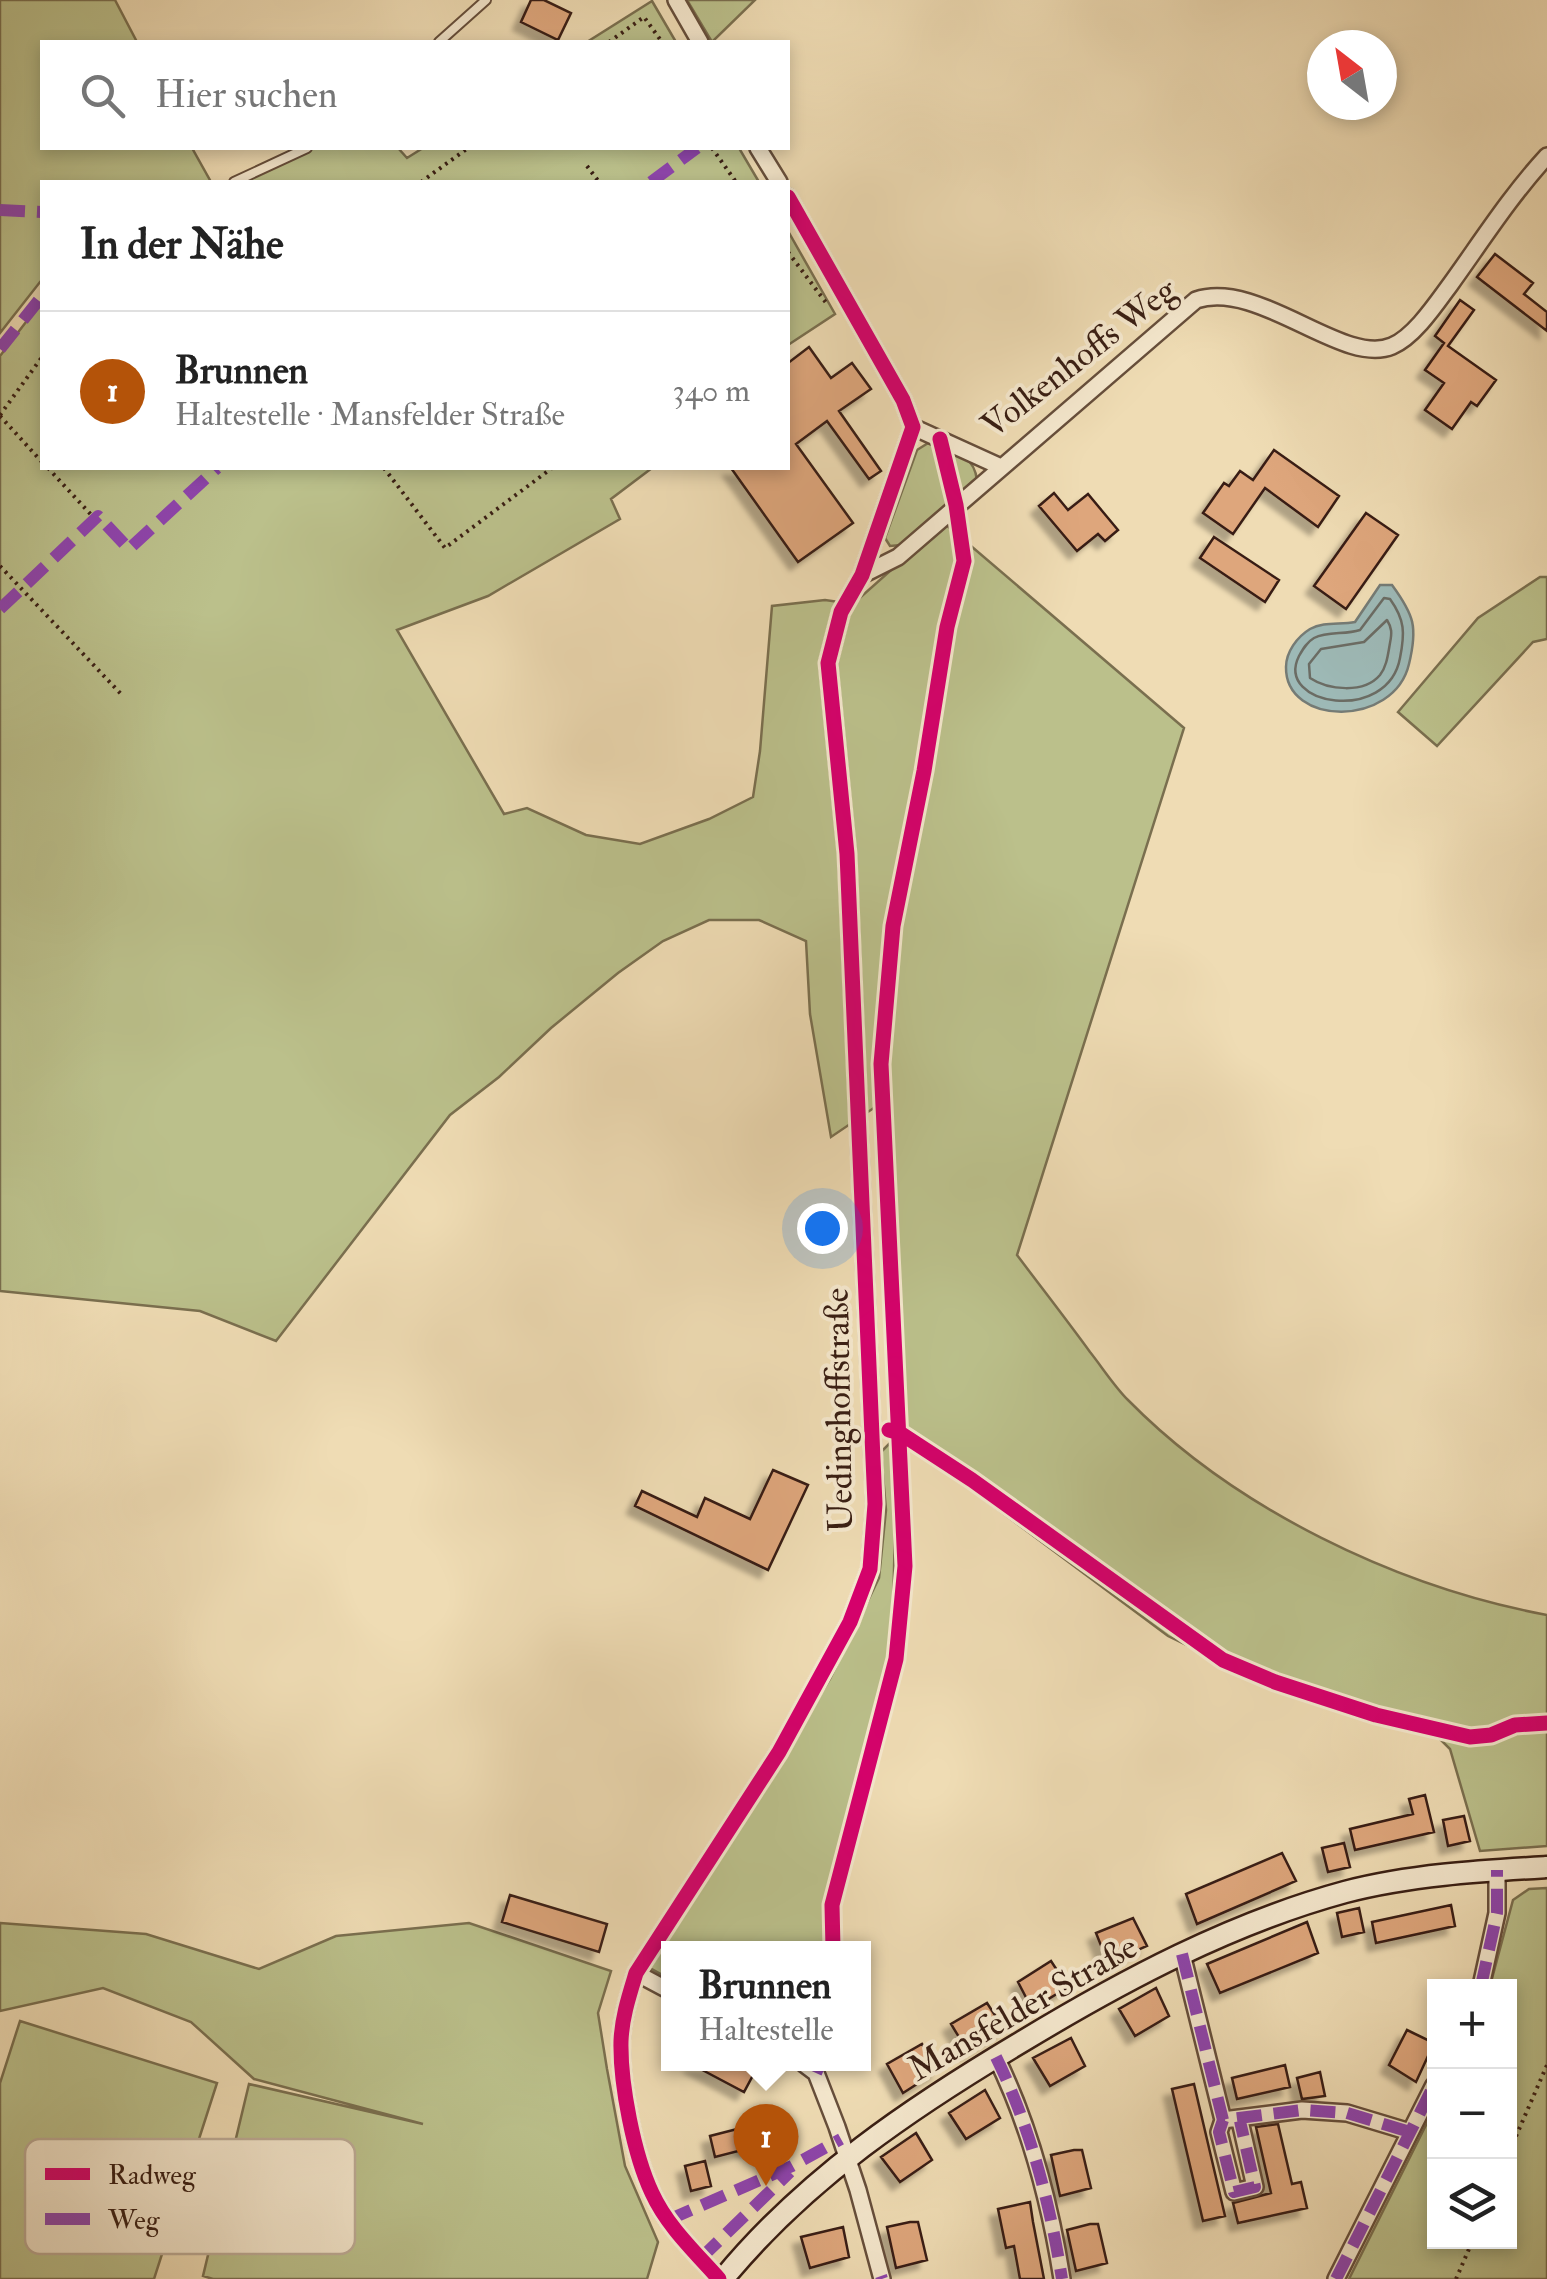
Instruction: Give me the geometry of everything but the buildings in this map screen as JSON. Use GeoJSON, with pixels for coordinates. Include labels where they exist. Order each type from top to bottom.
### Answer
{"type":"FeatureCollection","features":[{"type":"Feature","properties":{"kind":"street"},"geometry":{"type":"LineString","coordinates":[[676,0],[699,40]]}},
{"type":"Feature","properties":{"kind":"street"},"geometry":{"type":"LineString","coordinates":[[759,150],[778,180]]}},
{"type":"Feature","properties":{"kind":"street","name":"Volkenhoffs Weg"},"geometry":{"type":"LineString","coordinates":[[913,426],[1001,467],[1196,300],[1213,294],[1239,297],[1368,349],[1392,346],[1424,320],[1547,156]]}},
{"type":"Feature","properties":{"kind":"street"},"geometry":{"type":"LineString","coordinates":[[790,200],[903,400],[913,426]]}},
{"type":"Feature","properties":{"kind":"street","name":"Uedinghoffstraße"},"geometry":{"type":"LineString","coordinates":[[721,2279],[674,2230],[652,2193],[632,2120],[621,2043],[626,2005],[636,1973],[788,1736],[850,1622],[870,1569],[874,1460],[847,854],[828,663],[841,612],[862,576],[913,426]]}},
{"type":"Feature","properties":{"kind":"street"},"geometry":{"type":"LineString","coordinates":[[862,576],[898,557],[1001,467]]}},
{"type":"Feature","properties":{"kind":"street","name":"Mansfelder Straße"},"geometry":{"type":"LineString","coordinates":[[721,2279],[768,2226],[846,2158],[996,2057],[1089,2002],[1182,1954],[1264,1918],[1349,1891],[1395,1881],[1547,1867]]}},
{"type":"Feature","properties":{"kind":"street"},"geometry":{"type":"LineString","coordinates":[[1483,1979],[1497,1913],[1498,1870]]}},
{"type":"Feature","properties":{"kind":"street"},"geometry":{"type":"LineString","coordinates":[[1182,1954],[1223,2120],[1218,2132],[1234,2192],[1256,2187],[1240,2121]]}},
{"type":"Feature","properties":{"kind":"street"},"geometry":{"type":"LineString","coordinates":[[636,1973],[661,1986]]}},
{"type":"Feature","properties":{"kind":"street"},"geometry":{"type":"LineString","coordinates":[[996,2057],[1031,2141],[1062,2279]]}},
{"type":"Feature","properties":{"kind":"street"},"geometry":{"type":"LineString","coordinates":[[812,2071],[858,2190],[882,2279]]}},
{"type":"Feature","properties":{"kind":"street"},"geometry":{"type":"LineString","coordinates":[[1336,2279],[1427,2099]]}},
{"type":"Feature","properties":{"kind":"street"},"geometry":{"type":"LineString","coordinates":[[1223,2120],[1240,2121],[1302,2110],[1347,2114],[1410,2132]]}},
{"type":"Feature","properties":{"kind":"lane"},"geometry":{"type":"LineString","coordinates":[[441,40],[486,0]]}},
{"type":"Feature","properties":{"kind":"lane"},"geometry":{"type":"LineString","coordinates":[[238,180],[303,150]]}},
{"type":"Feature","properties":{"kind":"path"},"geometry":{"type":"LineString","coordinates":[[613,40],[644,17],[661,40]]}},
{"type":"Feature","properties":{"kind":"path"},"geometry":{"type":"LineString","coordinates":[[424,180],[465,150]]}},
{"type":"Feature","properties":{"kind":"path"},"geometry":{"type":"LineString","coordinates":[[713,150],[735,180]]}},
{"type":"Feature","properties":{"kind":"path"},"geometry":{"type":"LineString","coordinates":[[587,166],[598,180]]}},
{"type":"Feature","properties":{"kind":"path"},"geometry":{"type":"LineString","coordinates":[[790,255],[827,304],[846,297]]}},
{"type":"Feature","properties":{"kind":"path"},"geometry":{"type":"LineString","coordinates":[[40,361],[0,416],[40,460]]}},
{"type":"Feature","properties":{"kind":"path"},"geometry":{"type":"LineString","coordinates":[[50,470],[95,518]]}},
{"type":"Feature","properties":{"kind":"path"},"geometry":{"type":"LineString","coordinates":[[386,470],[445,548],[549,470]]}},
{"type":"Feature","properties":{"kind":"path"},"geometry":{"type":"LineString","coordinates":[[0,566],[121,694]]}},
{"type":"Feature","properties":{"kind":"path"},"geometry":{"type":"LineString","coordinates":[[1517,2134],[1547,2065]]}},
{"type":"Feature","properties":{"kind":"path"},"geometry":{"type":"LineString","coordinates":[[1456,2279],[1469,2249]]}},
{"type":"Feature","properties":{"kind":"green space"},"geometry":{"type":"Polygon","coordinates":[[[0,0],[115,0],[136,40],[40,40],[40,150],[193,150],[210,180],[40,180],[40,282],[0,333],[0,0]]]}},
{"type":"Feature","properties":{"kind":"green space"},"geometry":{"type":"Polygon","coordinates":[[[687,0],[755,0],[714,40],[687,0]]]}},
{"type":"Feature","properties":{"kind":"green space"},"geometry":{"type":"Polygon","coordinates":[[[652,1],[675,40],[590,40],[652,1]]]}},
{"type":"Feature","properties":{"kind":"green space"},"geometry":{"type":"Polygon","coordinates":[[[302,150],[400,150],[407,158],[420,150],[740,150],[758,180],[235,180],[302,150]]]}},
{"type":"Feature","properties":{"kind":"green space"},"geometry":{"type":"Polygon","coordinates":[[[790,235],[835,314],[790,344],[790,235]]]}},
{"type":"Feature","properties":{"kind":"green space"},"geometry":{"type":"Polygon","coordinates":[[[40,304],[40,470],[649,470],[611,499],[620,519],[488,596],[397,630],[504,814],[527,808],[586,835],[640,844],[709,819],[753,797],[772,606],[825,600],[853,604],[944,523],[1184,728],[1017,1255],[1123,1395],[1218,1476],[1321,1538],[1377,1563],[1433,1585],[1547,1615],[1547,1846],[1480,1851],[1450,1749],[1438,1737],[1283,1692],[1168,1636],[897,1438],[892,1659],[831,1909],[834,1941],[667,1941],[830,1679],[879,1578],[886,1510],[881,1452],[896,1437],[887,1099],[831,1137],[810,1014],[806,941],[759,920],[709,920],[663,941],[618,973],[450,1115],[276,1341],[200,1311],[0,1291],[0,356],[40,304]]]}},
{"type":"Feature","properties":{"kind":"green space"},"geometry":{"type":"Polygon","coordinates":[[[933,440],[967,459],[977,480],[901,545],[890,546],[885,538],[917,450],[933,440]]]}},
{"type":"Feature","properties":{"kind":"green space"},"geometry":{"type":"Polygon","coordinates":[[[1540,577],[1547,577],[1547,639],[1533,642],[1437,746],[1398,712],[1478,618],[1540,577]]]}},
{"type":"Feature","properties":{"kind":"green space"},"geometry":{"type":"Polygon","coordinates":[[[1547,1888],[1547,2279],[1349,2279],[1427,2123],[1427,2249],[1517,2249],[1517,1979],[1492,1979],[1513,1900],[1529,1889],[1547,1888]]]}},
{"type":"Feature","properties":{"kind":"green space"},"geometry":{"type":"Polygon","coordinates":[[[0,1923],[146,1934],[259,1969],[336,1936],[469,1923],[611,1971],[598,2013],[625,2166],[658,2242],[647,2279],[203,2276],[208,2254],[355,2254],[355,2139],[236,2139],[249,2084],[423,2124],[254,2079],[191,2022],[103,1988],[0,2011],[0,1923]]]}},
{"type":"Feature","properties":{"kind":"green space"},"geometry":{"type":"Polygon","coordinates":[[[661,1950],[661,1974],[650,1968],[661,1950]]]}},
{"type":"Feature","properties":{"kind":"green space"},"geometry":{"type":"Polygon","coordinates":[[[20,2021],[217,2083],[199,2139],[25,2139],[25,2254],[162,2254],[154,2279],[0,2279],[0,2083],[20,2021]]]}},
{"type":"Feature","properties":{"kind":"water"},"geometry":{"type":"Polygon","coordinates":[[[1380,585],[1392,585],[1412,622],[1412,651],[1399,685],[1383,700],[1363,709],[1321,709],[1303,700],[1290,686],[1286,667],[1293,645],[1315,627],[1355,622],[1380,585]]]}},
{"type":"Feature","properties":{"kind":"marked path"},"geometry":{"type":"LineString","coordinates":[[654,180],[694,150]]}},
{"type":"Feature","properties":{"kind":"marked path"},"geometry":{"type":"LineString","coordinates":[[0,210],[40,212]]}},
{"type":"Feature","properties":{"kind":"marked path"},"geometry":{"type":"LineString","coordinates":[[0,349],[40,299]]}},
{"type":"Feature","properties":{"kind":"marked path"},"geometry":{"type":"LineString","coordinates":[[0,609],[98,516],[129,549],[215,470]]}},
{"type":"Feature","properties":{"kind":"marked path"},"geometry":{"type":"LineString","coordinates":[[1483,1979],[1497,1913],[1497,1870]]}},
{"type":"Feature","properties":{"kind":"marked path"},"geometry":{"type":"LineString","coordinates":[[1182,1954],[1223,2120],[1302,2110],[1347,2113],[1410,2132]]}},
{"type":"Feature","properties":{"kind":"marked path"},"geometry":{"type":"LineString","coordinates":[[996,2057],[1037,2165],[1062,2279]]}},
{"type":"Feature","properties":{"kind":"marked path"},"geometry":{"type":"LineString","coordinates":[[1336,2279],[1427,2099]]}},
{"type":"Feature","properties":{"kind":"marked path"},"geometry":{"type":"LineString","coordinates":[[1223,2120],[1219,2132],[1234,2192],[1255,2187],[1240,2121]]}},
{"type":"Feature","properties":{"kind":"marked path"},"geometry":{"type":"LineString","coordinates":[[668,2220],[792,2166],[841,2139]]}},
{"type":"Feature","properties":{"kind":"marked path"},"geometry":{"type":"LineString","coordinates":[[700,2259],[790,2172]]}},
{"type":"Feature","properties":{"kind":"cycle path"},"geometry":{"type":"LineString","coordinates":[[719,2279],[665,2217],[645,2177],[626,2098],[622,2032],[636,1973],[779,1752],[850,1622],[870,1569],[875,1504],[847,854],[828,663],[841,612],[862,575],[913,427],[903,400],[790,201]]}},
{"type":"Feature","properties":{"kind":"cycle path"},"geometry":{"type":"LineString","coordinates":[[833,1941],[832,1905],[896,1659],[905,1566],[881,1064],[893,926],[947,627],[964,561],[940,439]]}},
{"type":"Feature","properties":{"kind":"cycle path"},"geometry":{"type":"LineString","coordinates":[[889,1430],[900,1433],[972,1480],[1223,1660],[1275,1682],[1376,1715],[1470,1737],[1491,1735],[1515,1725],[1547,1723]]}},
{"type":"Feature","properties":{"kind":"place","name":"Brunnen"},"geometry":{"type":"Point","coordinates":[766,2186]}}]}
